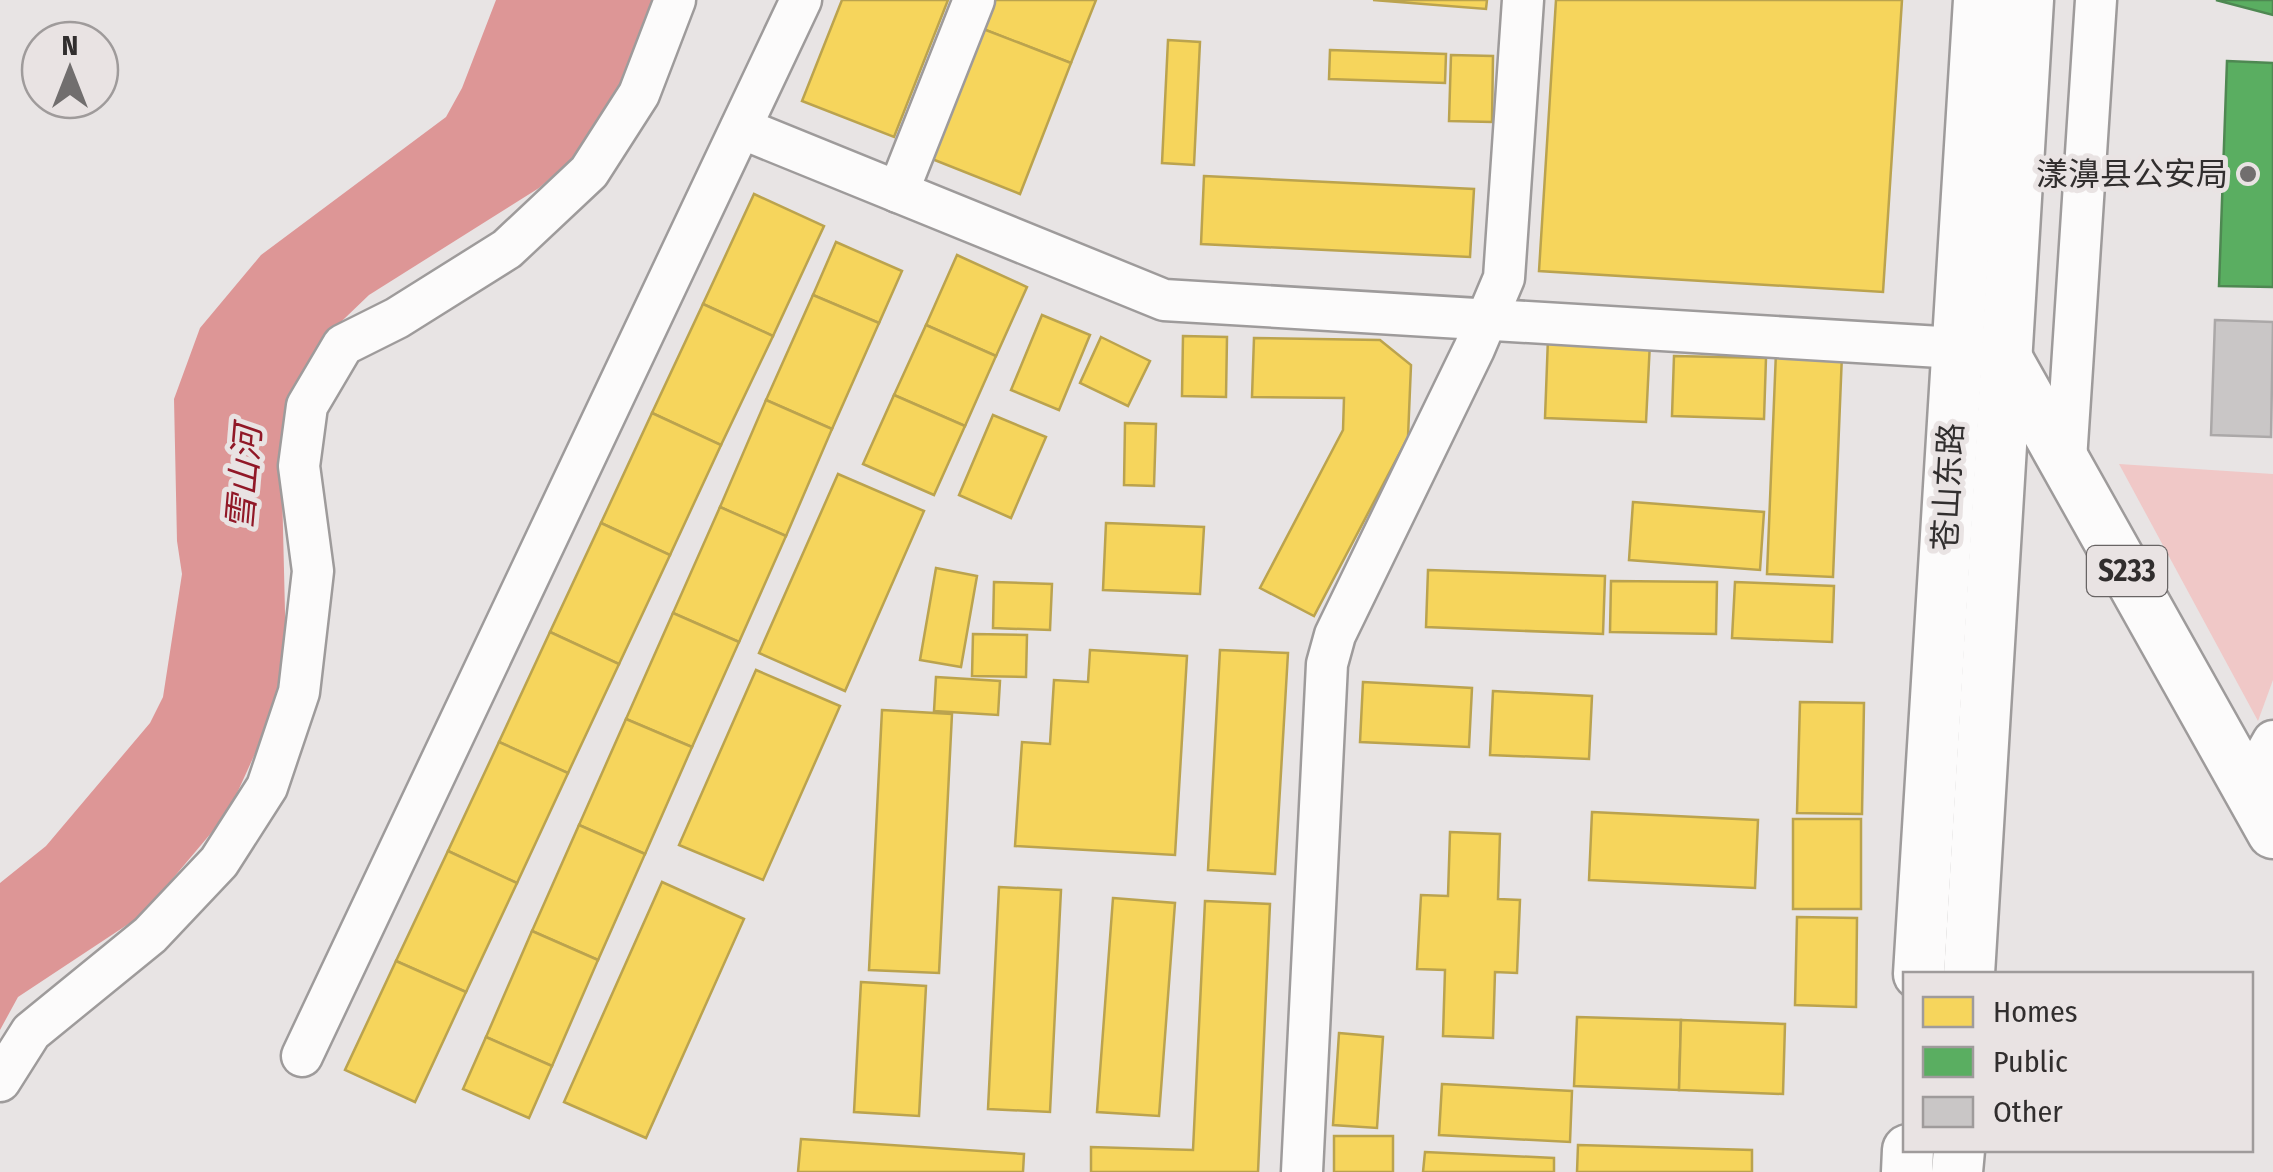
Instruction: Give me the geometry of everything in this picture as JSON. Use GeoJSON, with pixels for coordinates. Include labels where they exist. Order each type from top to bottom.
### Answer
{"type":"FeatureCollection","features":[{"type":"Feature","properties":{"kind":"main road","name":"苍山东路"},"geometry":{"type":"LineString","coordinates":[[1969,972],[1981,349],[1978,0]]}},
{"type":"Feature","properties":{"kind":"main road","name":"苍山东路"},"geometry":{"type":"LineString","coordinates":[[1919,972],[1981,349],[2028,0]]}},
{"type":"Feature","properties":{"kind":"main road","name":"S233"},"geometry":{"type":"LineString","coordinates":[[1981,349],[2066,460],[2273,833]]}},
{"type":"Feature","properties":{"kind":"street"},"geometry":{"type":"LineString","coordinates":[[0,1082],[31,1032],[150,935],[219,862],[267,786],[299,692],[312,571],[299,466],[308,406],[343,345],[397,318],[508,249],[589,172],[639,94],[674,0]]}},
{"type":"Feature","properties":{"kind":"street"},"geometry":{"type":"LineString","coordinates":[[302,1056],[801,0]]}},
{"type":"Feature","properties":{"kind":"street"},"geometry":{"type":"LineString","coordinates":[[898,192],[974,0]]}},
{"type":"Feature","properties":{"kind":"street"},"geometry":{"type":"LineString","coordinates":[[1302,1172],[1327,664],[1336,635],[1504,278],[1523,0]]}},
{"type":"Feature","properties":{"kind":"street"},"geometry":{"type":"LineString","coordinates":[[2066,460],[2096,0]]}},
{"type":"Feature","properties":{"kind":"street"},"geometry":{"type":"LineString","coordinates":[[741,128],[1164,300],[1981,349]]}},
{"type":"Feature","properties":{"kind":"street"},"geometry":{"type":"LineString","coordinates":[[2248,787],[2273,740]]}},
{"type":"Feature","properties":{"kind":"shaded area"},"geometry":{"type":"Polygon","coordinates":[[[2119,464],[2273,474],[2273,680],[2258,721],[2119,464]]]}},
{"type":"Feature","properties":{"kind":"water","name":"雪山河"},"geometry":{"type":"Polygon","coordinates":[[[496,0],[657,0],[622,88],[582,150],[539,188],[369,295],[320,342],[302,381],[282,487],[286,654],[273,714],[228,813],[142,915],[18,997],[0,1030],[0,883],[46,846],[150,723],[163,697],[182,574],[177,541],[174,399],[200,328],[261,255],[446,117],[462,88],[496,0]]]}},
{"type":"Feature","properties":{"kind":"building: Homes"},"geometry":{"type":"Polygon","coordinates":[[[842,0],[948,0],[894,137],[802,101],[842,0]]]}},
{"type":"Feature","properties":{"kind":"building: Homes"},"geometry":{"type":"Polygon","coordinates":[[[989,0],[1096,0],[1071,63],[978,27],[989,0]]]}},
{"type":"Feature","properties":{"kind":"building: Homes"},"geometry":{"type":"Polygon","coordinates":[[[1373,0],[1487,0],[1486,9],[1373,0]]]}},
{"type":"Feature","properties":{"kind":"building: Homes"},"geometry":{"type":"Polygon","coordinates":[[[1556,0],[1902,0],[1883,292],[1539,271],[1556,0]]]}},
{"type":"Feature","properties":{"kind":"building: Homes"},"geometry":{"type":"Polygon","coordinates":[[[978,27],[1071,63],[1020,194],[927,157],[978,27]]]}},
{"type":"Feature","properties":{"kind":"building: Homes"},"geometry":{"type":"Polygon","coordinates":[[[1168,40],[1200,42],[1194,165],[1162,163],[1168,40]]]}},
{"type":"Feature","properties":{"kind":"building: Homes"},"geometry":{"type":"Polygon","coordinates":[[[1330,50],[1446,54],[1445,83],[1329,79],[1330,50]]]}},
{"type":"Feature","properties":{"kind":"building: Homes"},"geometry":{"type":"Polygon","coordinates":[[[1451,55],[1493,56],[1492,122],[1449,121],[1451,55]]]}},
{"type":"Feature","properties":{"kind":"building: Homes"},"geometry":{"type":"Polygon","coordinates":[[[1204,176],[1474,189],[1470,257],[1201,244],[1204,176]]]}},
{"type":"Feature","properties":{"kind":"building: Homes"},"geometry":{"type":"Polygon","coordinates":[[[754,194],[824,226],[773,336],[703,304],[754,194]]]}},
{"type":"Feature","properties":{"kind":"building: Homes"},"geometry":{"type":"Polygon","coordinates":[[[836,242],[902,271],[879,323],[813,295],[836,242]]]}},
{"type":"Feature","properties":{"kind":"building: Homes"},"geometry":{"type":"Polygon","coordinates":[[[957,255],[1027,287],[996,356],[926,325],[957,255]]]}},
{"type":"Feature","properties":{"kind":"building: Homes"},"geometry":{"type":"Polygon","coordinates":[[[813,295],[879,323],[832,429],[766,400],[813,295]]]}},
{"type":"Feature","properties":{"kind":"building: Homes"},"geometry":{"type":"Polygon","coordinates":[[[703,304],[773,336],[721,445],[652,413],[703,304]]]}},
{"type":"Feature","properties":{"kind":"building: Homes"},"geometry":{"type":"Polygon","coordinates":[[[1042,315],[1090,335],[1059,410],[1011,390],[1042,315]]]}},
{"type":"Feature","properties":{"kind":"building: Homes"},"geometry":{"type":"Polygon","coordinates":[[[926,325],[996,356],[965,426],[894,395],[926,325]]]}},
{"type":"Feature","properties":{"kind":"building: Homes"},"geometry":{"type":"Polygon","coordinates":[[[1183,336],[1227,337],[1226,397],[1182,396],[1183,336]]]}},
{"type":"Feature","properties":{"kind":"building: Homes"},"geometry":{"type":"Polygon","coordinates":[[[1101,337],[1150,361],[1128,406],[1080,383],[1101,337]]]}},
{"type":"Feature","properties":{"kind":"building: Homes"},"geometry":{"type":"Polygon","coordinates":[[[1254,338],[1380,340],[1411,365],[1408,437],[1314,616],[1260,588],[1343,430],[1344,398],[1252,397],[1254,338]]]}},
{"type":"Feature","properties":{"kind":"building: Homes"},"geometry":{"type":"Polygon","coordinates":[[[1548,338],[1650,342],[1646,422],[1545,418],[1548,338]]]}},
{"type":"Feature","properties":{"kind":"building: Homes"},"geometry":{"type":"Polygon","coordinates":[[[1776,352],[1842,354],[1833,577],[1767,574],[1776,352]]]}},
{"type":"Feature","properties":{"kind":"building: Homes"},"geometry":{"type":"Polygon","coordinates":[[[1674,356],[1766,358],[1764,419],[1672,416],[1674,356]]]}},
{"type":"Feature","properties":{"kind":"building: Homes"},"geometry":{"type":"Polygon","coordinates":[[[894,395],[965,426],[934,495],[863,464],[894,395]]]}},
{"type":"Feature","properties":{"kind":"building: Homes"},"geometry":{"type":"Polygon","coordinates":[[[766,400],[832,429],[786,536],[720,507],[766,400]]]}},
{"type":"Feature","properties":{"kind":"building: Homes"},"geometry":{"type":"Polygon","coordinates":[[[652,413],[721,445],[670,555],[601,523],[652,413]]]}},
{"type":"Feature","properties":{"kind":"building: Homes"},"geometry":{"type":"Polygon","coordinates":[[[993,415],[1046,437],[1011,518],[959,495],[993,415]]]}},
{"type":"Feature","properties":{"kind":"building: Homes"},"geometry":{"type":"Polygon","coordinates":[[[1125,423],[1156,424],[1154,486],[1124,485],[1125,423]]]}},
{"type":"Feature","properties":{"kind":"building: Homes"},"geometry":{"type":"Polygon","coordinates":[[[838,474],[924,511],[845,691],[759,653],[838,474]]]}},
{"type":"Feature","properties":{"kind":"building: Homes"},"geometry":{"type":"Polygon","coordinates":[[[1633,502],[1764,512],[1760,570],[1629,560],[1633,502]]]}},
{"type":"Feature","properties":{"kind":"building: Homes"},"geometry":{"type":"Polygon","coordinates":[[[720,507],[786,536],[739,642],[673,613],[720,507]]]}},
{"type":"Feature","properties":{"kind":"building: Homes"},"geometry":{"type":"Polygon","coordinates":[[[601,523],[670,555],[619,664],[550,632],[601,523]]]}},
{"type":"Feature","properties":{"kind":"building: Homes"},"geometry":{"type":"Polygon","coordinates":[[[1106,523],[1204,527],[1200,594],[1103,590],[1106,523]]]}},
{"type":"Feature","properties":{"kind":"building: Homes"},"geometry":{"type":"Polygon","coordinates":[[[936,568],[977,576],[961,667],[920,660],[936,568]]]}},
{"type":"Feature","properties":{"kind":"building: Homes"},"geometry":{"type":"Polygon","coordinates":[[[1428,570],[1605,576],[1603,634],[1426,627],[1428,570]]]}},
{"type":"Feature","properties":{"kind":"building: Homes"},"geometry":{"type":"Polygon","coordinates":[[[1611,581],[1717,582],[1716,634],[1610,632],[1611,581]]]}},
{"type":"Feature","properties":{"kind":"building: Homes"},"geometry":{"type":"Polygon","coordinates":[[[994,582],[1052,584],[1050,630],[993,628],[994,582]]]}},
{"type":"Feature","properties":{"kind":"building: Homes"},"geometry":{"type":"Polygon","coordinates":[[[1735,582],[1834,586],[1832,642],[1732,638],[1735,582]]]}},
{"type":"Feature","properties":{"kind":"building: Homes"},"geometry":{"type":"Polygon","coordinates":[[[673,613],[739,642],[692,747],[626,719],[673,613]]]}},
{"type":"Feature","properties":{"kind":"building: Homes"},"geometry":{"type":"Polygon","coordinates":[[[550,632],[619,664],[568,773],[499,742],[550,632]]]}},
{"type":"Feature","properties":{"kind":"building: Homes"},"geometry":{"type":"Polygon","coordinates":[[[973,634],[1027,635],[1026,677],[972,676],[973,634]]]}},
{"type":"Feature","properties":{"kind":"building: Homes"},"geometry":{"type":"Polygon","coordinates":[[[1090,650],[1187,656],[1175,855],[1015,846],[1022,742],[1050,744],[1054,680],[1088,682],[1090,650]]]}},
{"type":"Feature","properties":{"kind":"building: Homes"},"geometry":{"type":"Polygon","coordinates":[[[1220,650],[1288,653],[1275,874],[1208,870],[1220,650]]]}},
{"type":"Feature","properties":{"kind":"building: Homes"},"geometry":{"type":"Polygon","coordinates":[[[756,670],[840,706],[763,880],[679,845],[756,670]]]}},
{"type":"Feature","properties":{"kind":"building: Homes"},"geometry":{"type":"Polygon","coordinates":[[[936,677],[1000,681],[998,715],[934,711],[936,677]]]}},
{"type":"Feature","properties":{"kind":"building: Homes"},"geometry":{"type":"Polygon","coordinates":[[[1363,682],[1472,688],[1469,747],[1360,742],[1363,682]]]}},
{"type":"Feature","properties":{"kind":"building: Homes"},"geometry":{"type":"Polygon","coordinates":[[[1493,691],[1592,696],[1589,759],[1490,755],[1493,691]]]}},
{"type":"Feature","properties":{"kind":"building: Homes"},"geometry":{"type":"Polygon","coordinates":[[[1800,702],[1864,703],[1862,814],[1797,813],[1800,702]]]}},
{"type":"Feature","properties":{"kind":"building: Homes"},"geometry":{"type":"Polygon","coordinates":[[[882,710],[952,714],[939,973],[869,970],[882,710]]]}},
{"type":"Feature","properties":{"kind":"building: Homes"},"geometry":{"type":"Polygon","coordinates":[[[626,719],[692,747],[645,854],[579,825],[626,719]]]}},
{"type":"Feature","properties":{"kind":"building: Homes"},"geometry":{"type":"Polygon","coordinates":[[[499,742],[568,773],[517,883],[448,851],[499,742]]]}},
{"type":"Feature","properties":{"kind":"building: Homes"},"geometry":{"type":"Polygon","coordinates":[[[1592,812],[1758,820],[1755,888],[1589,880],[1592,812]]]}},
{"type":"Feature","properties":{"kind":"building: Homes"},"geometry":{"type":"Polygon","coordinates":[[[1793,819],[1861,819],[1861,909],[1793,909],[1793,819]]]}},
{"type":"Feature","properties":{"kind":"building: Homes"},"geometry":{"type":"Polygon","coordinates":[[[579,825],[645,854],[598,960],[532,931],[579,825]]]}},
{"type":"Feature","properties":{"kind":"building: Homes"},"geometry":{"type":"Polygon","coordinates":[[[1450,832],[1500,834],[1498,899],[1520,900],[1517,973],[1495,972],[1493,1038],[1443,1036],[1445,970],[1417,969],[1421,895],[1448,896],[1450,832]]]}},
{"type":"Feature","properties":{"kind":"building: Homes"},"geometry":{"type":"Polygon","coordinates":[[[448,851],[517,883],[466,992],[396,961],[448,851]]]}},
{"type":"Feature","properties":{"kind":"building: Homes"},"geometry":{"type":"Polygon","coordinates":[[[662,882],[744,919],[646,1138],[564,1102],[662,882]]]}},
{"type":"Feature","properties":{"kind":"building: Homes"},"geometry":{"type":"Polygon","coordinates":[[[999,887],[1061,890],[1050,1112],[988,1109],[999,887]]]}},
{"type":"Feature","properties":{"kind":"building: Homes"},"geometry":{"type":"Polygon","coordinates":[[[1113,898],[1175,903],[1159,1116],[1097,1112],[1113,898]]]}},
{"type":"Feature","properties":{"kind":"building: Homes"},"geometry":{"type":"Polygon","coordinates":[[[1205,901],[1270,904],[1258,1172],[1091,1172],[1091,1147],[1193,1150],[1205,901]]]}},
{"type":"Feature","properties":{"kind":"building: Homes"},"geometry":{"type":"Polygon","coordinates":[[[1797,917],[1857,918],[1856,1007],[1795,1005],[1797,917]]]}},
{"type":"Feature","properties":{"kind":"building: Homes"},"geometry":{"type":"Polygon","coordinates":[[[532,931],[598,960],[552,1066],[486,1037],[532,931]]]}},
{"type":"Feature","properties":{"kind":"building: Homes"},"geometry":{"type":"Polygon","coordinates":[[[396,961],[466,992],[415,1102],[345,1070],[396,961]]]}},
{"type":"Feature","properties":{"kind":"building: Homes"},"geometry":{"type":"Polygon","coordinates":[[[861,982],[926,986],[919,1116],[854,1112],[861,982]]]}},
{"type":"Feature","properties":{"kind":"building: Homes"},"geometry":{"type":"Polygon","coordinates":[[[1577,1017],[1681,1020],[1679,1090],[1574,1086],[1577,1017]]]}},
{"type":"Feature","properties":{"kind":"building: Homes"},"geometry":{"type":"Polygon","coordinates":[[[1681,1020],[1785,1024],[1783,1094],[1679,1090],[1681,1020]]]}},
{"type":"Feature","properties":{"kind":"building: Homes"},"geometry":{"type":"Polygon","coordinates":[[[1339,1033],[1383,1037],[1377,1128],[1333,1125],[1339,1033]]]}},
{"type":"Feature","properties":{"kind":"building: Homes"},"geometry":{"type":"Polygon","coordinates":[[[486,1037],[552,1066],[529,1118],[463,1089],[486,1037]]]}},
{"type":"Feature","properties":{"kind":"building: Homes"},"geometry":{"type":"Polygon","coordinates":[[[1442,1084],[1572,1091],[1570,1142],[1439,1135],[1442,1084]]]}},
{"type":"Feature","properties":{"kind":"building: Homes"},"geometry":{"type":"Polygon","coordinates":[[[1334,1136],[1393,1136],[1393,1172],[1334,1172],[1334,1136]]]}},
{"type":"Feature","properties":{"kind":"building: Homes"},"geometry":{"type":"Polygon","coordinates":[[[801,1139],[1024,1154],[1023,1172],[798,1172],[801,1139]]]}},
{"type":"Feature","properties":{"kind":"building: Homes"},"geometry":{"type":"Polygon","coordinates":[[[1578,1145],[1752,1150],[1752,1172],[1577,1172],[1578,1145]]]}},
{"type":"Feature","properties":{"kind":"building: Homes"},"geometry":{"type":"Polygon","coordinates":[[[1425,1152],[1554,1158],[1554,1172],[1423,1172],[1425,1152]]]}},
{"type":"Feature","properties":{"kind":"building: Public"},"geometry":{"type":"Polygon","coordinates":[[[2216,0],[2273,0],[2273,15],[2216,0]]]}},
{"type":"Feature","properties":{"kind":"building: Public","name":"漾濞县公安局"},"geometry":{"type":"Polygon","coordinates":[[[2227,61],[2273,63],[2273,287],[2219,286],[2227,61]]]}},
{"type":"Feature","properties":{"kind":"building: Other"},"geometry":{"type":"Polygon","coordinates":[[[2215,320],[2273,322],[2271,437],[2211,435],[2215,320]]]}},
{"type":"Feature","properties":{"kind":"place","name":"漾濞县公安局"},"geometry":{"type":"Point","coordinates":[2248,174]}}]}
